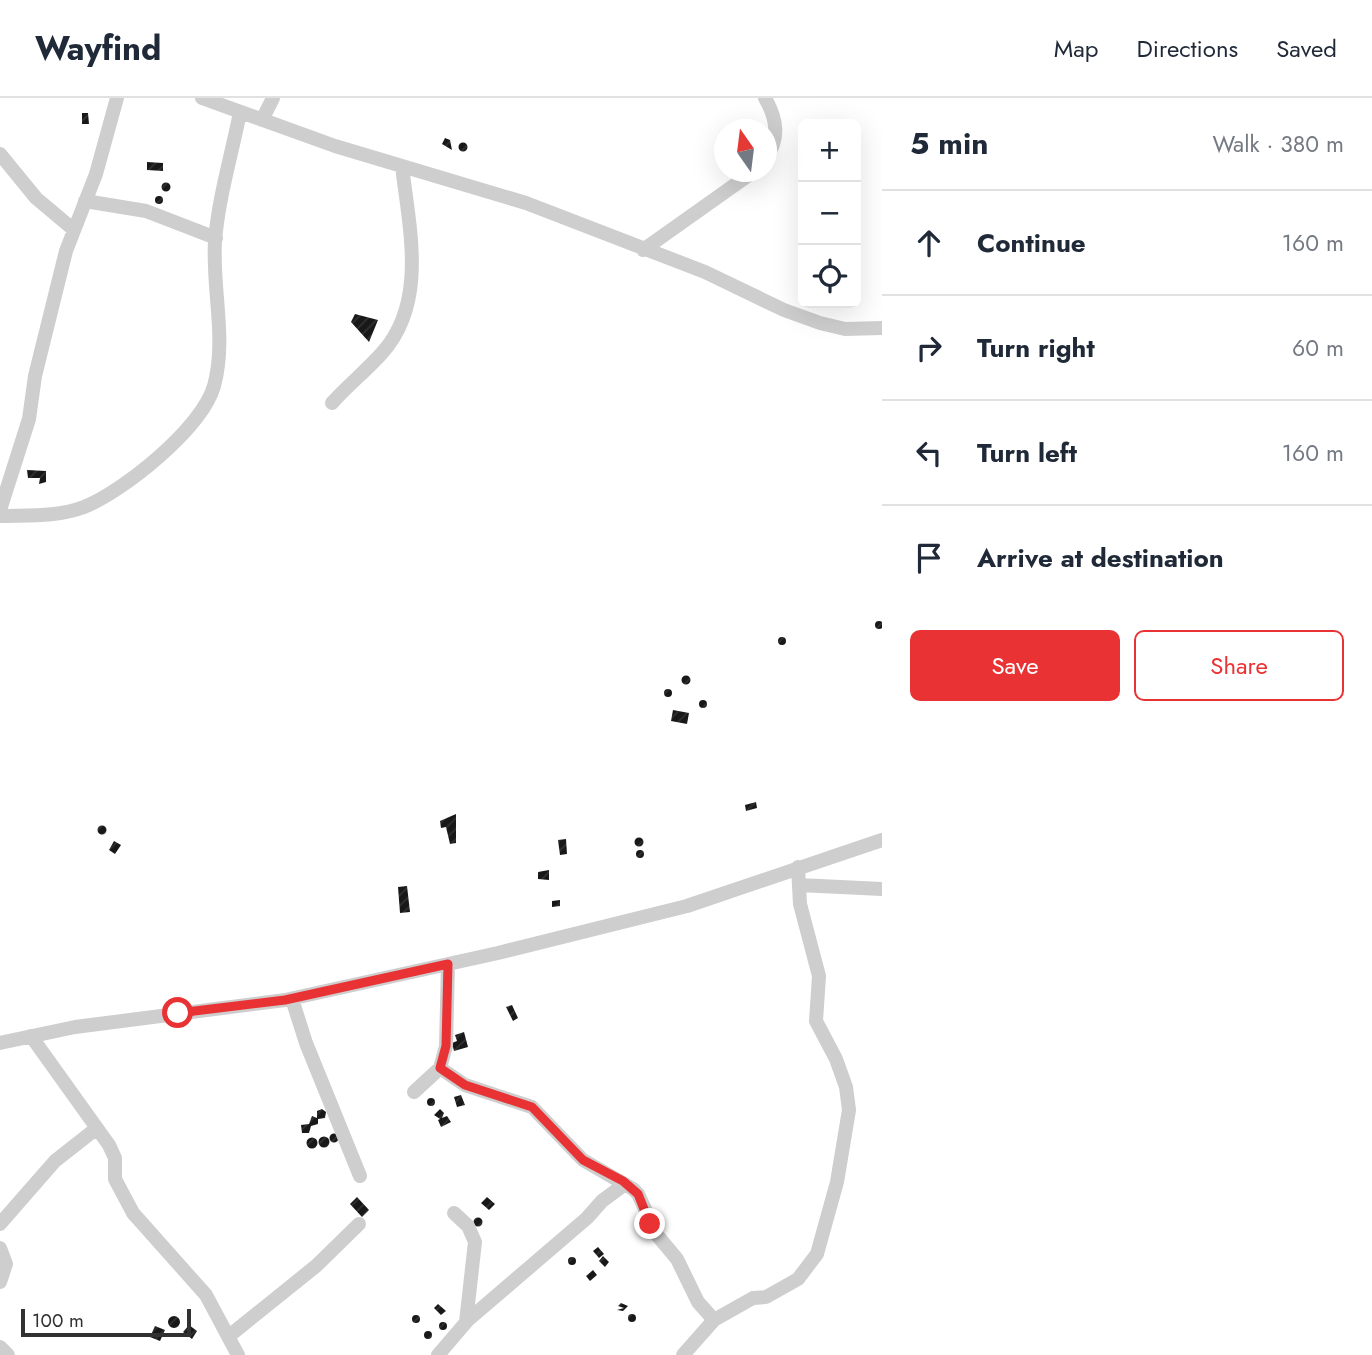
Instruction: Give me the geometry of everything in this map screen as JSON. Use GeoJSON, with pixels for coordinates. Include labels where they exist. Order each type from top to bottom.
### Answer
{"type":"FeatureCollection","features":[{"type":"Feature","properties":{"kind":"street"},"geometry":{"type":"LineString","coordinates":[[0,510],[29,419],[38,364],[66,251],[85,201],[117,98]]}},
{"type":"Feature","properties":{"kind":"street"},"geometry":{"type":"LineString","coordinates":[[202,98],[402,166],[526,203],[705,272],[784,310],[820,323],[845,329],[882,328]]}},
{"type":"Feature","properties":{"kind":"street"},"geometry":{"type":"LineString","coordinates":[[262,120],[273,98]]}},
{"type":"Feature","properties":{"kind":"street"},"geometry":{"type":"LineString","coordinates":[[765,98],[772,119]]}},
{"type":"Feature","properties":{"kind":"street"},"geometry":{"type":"LineString","coordinates":[[0,516],[50,515],[83,508],[110,493],[148,467],[207,401],[214,385],[218,352],[216,238],[240,112]]}},
{"type":"Feature","properties":{"kind":"street"},"geometry":{"type":"LineString","coordinates":[[0,154],[36,198],[74,230]]}},
{"type":"Feature","properties":{"kind":"street"},"geometry":{"type":"LineString","coordinates":[[331,403],[384,352],[404,315],[413,279],[402,166]]}},
{"type":"Feature","properties":{"kind":"street"},"geometry":{"type":"LineString","coordinates":[[643,250],[739,182]]}},
{"type":"Feature","properties":{"kind":"street"},"geometry":{"type":"LineString","coordinates":[[85,201],[146,211],[216,238]]}},
{"type":"Feature","properties":{"kind":"street"},"geometry":{"type":"LineString","coordinates":[[0,1043],[75,1027],[292,999],[448,964],[626,923],[687,906],[882,840]]}},
{"type":"Feature","properties":{"kind":"street"},"geometry":{"type":"LineString","coordinates":[[683,1355],[714,1320],[753,1298],[766,1297],[798,1279],[817,1254],[837,1182],[849,1110],[846,1087],[836,1059],[816,1021],[819,976],[800,904],[797,867]]}},
{"type":"Feature","properties":{"kind":"street"},"geometry":{"type":"LineString","coordinates":[[799,885],[882,889]]}},
{"type":"Feature","properties":{"kind":"street"},"geometry":{"type":"LineString","coordinates":[[414,1092],[440,1068],[446,1046],[448,964]]}},
{"type":"Feature","properties":{"kind":"street"},"geometry":{"type":"LineString","coordinates":[[292,999],[306,1043],[359,1176]]}},
{"type":"Feature","properties":{"kind":"street"},"geometry":{"type":"LineString","coordinates":[[31,1036],[97,1128],[115,1158],[115,1179],[133,1213],[193,1279],[239,1355]]}},
{"type":"Feature","properties":{"kind":"street"},"geometry":{"type":"LineString","coordinates":[[440,1068],[465,1085],[532,1107],[583,1160],[638,1194],[650,1224],[677,1259],[698,1302],[714,1320]]}},
{"type":"Feature","properties":{"kind":"street"},"geometry":{"type":"LineString","coordinates":[[0,1224],[55,1161],[97,1128]]}},
{"type":"Feature","properties":{"kind":"street"},"geometry":{"type":"LineString","coordinates":[[438,1355],[466,1322],[587,1218],[601,1201],[625,1184]]}},
{"type":"Feature","properties":{"kind":"street"},"geometry":{"type":"LineString","coordinates":[[454,1213],[467,1226],[475,1242],[466,1322]]}},
{"type":"Feature","properties":{"kind":"street"},"geometry":{"type":"LineString","coordinates":[[229,1336],[316,1266],[359,1224]]}},
{"type":"Feature","properties":{"kind":"street"},"geometry":{"type":"LineString","coordinates":[[0,1248],[6,1264],[0,1282]]}},
{"type":"Feature","properties":{"kind":"street"},"geometry":{"type":"LineString","coordinates":[[0,1347],[8,1355]]}},
{"type":"Feature","properties":{"kind":"building"},"geometry":{"type":"Polygon","coordinates":[[[82,113],[88,113],[89,124],[82,124],[82,113]]]}},
{"type":"Feature","properties":{"kind":"building"},"geometry":{"type":"Polygon","coordinates":[[[445,138],[450,140],[452,150],[442,144],[445,138]]]}},
{"type":"Feature","properties":{"kind":"building"},"geometry":{"type":"Polygon","coordinates":[[[463,142],[468,147],[463,152],[458,147],[463,142]]]}},
{"type":"Feature","properties":{"kind":"building"},"geometry":{"type":"Polygon","coordinates":[[[147,162],[163,163],[163,171],[147,170],[147,162]]]}},
{"type":"Feature","properties":{"kind":"building"},"geometry":{"type":"Polygon","coordinates":[[[166,183],[170,187],[166,191],[162,187],[166,183]]]}},
{"type":"Feature","properties":{"kind":"building"},"geometry":{"type":"Polygon","coordinates":[[[159,196],[163,200],[159,204],[155,200],[159,196]]]}},
{"type":"Feature","properties":{"kind":"building"},"geometry":{"type":"Polygon","coordinates":[[[355,314],[378,320],[369,342],[351,322],[355,314]]]}},
{"type":"Feature","properties":{"kind":"building"},"geometry":{"type":"Polygon","coordinates":[[[27,470],[46,471],[46,482],[39,484],[40,478],[28,478],[27,470]]]}},
{"type":"Feature","properties":{"kind":"building"},"geometry":{"type":"Polygon","coordinates":[[[879,621],[883,625],[879,629],[875,625],[879,621]]]}},
{"type":"Feature","properties":{"kind":"building"},"geometry":{"type":"Polygon","coordinates":[[[782,637],[786,641],[782,645],[778,641],[782,637]]]}},
{"type":"Feature","properties":{"kind":"building"},"geometry":{"type":"Polygon","coordinates":[[[686,676],[690,680],[686,684],[682,680],[686,676]]]}},
{"type":"Feature","properties":{"kind":"building"},"geometry":{"type":"Polygon","coordinates":[[[668,689],[672,693],[668,697],[664,693],[668,689]]]}},
{"type":"Feature","properties":{"kind":"building"},"geometry":{"type":"Polygon","coordinates":[[[703,700],[707,704],[703,708],[699,704],[703,700]]]}},
{"type":"Feature","properties":{"kind":"building"},"geometry":{"type":"Polygon","coordinates":[[[673,710],[689,713],[687,724],[671,721],[673,710]]]}},
{"type":"Feature","properties":{"kind":"building"},"geometry":{"type":"Polygon","coordinates":[[[756,802],[757,808],[746,811],[745,805],[756,802]]]}},
{"type":"Feature","properties":{"kind":"building"},"geometry":{"type":"Polygon","coordinates":[[[456,814],[456,843],[450,844],[446,827],[441,828],[440,821],[456,814]]]}},
{"type":"Feature","properties":{"kind":"building"},"geometry":{"type":"Polygon","coordinates":[[[102,825],[107,830],[102,835],[97,830],[102,825]]]}},
{"type":"Feature","properties":{"kind":"building"},"geometry":{"type":"Polygon","coordinates":[[[639,838],[643,842],[639,846],[635,842],[639,838]]]}},
{"type":"Feature","properties":{"kind":"building"},"geometry":{"type":"Polygon","coordinates":[[[566,839],[567,854],[560,855],[558,840],[566,839]]]}},
{"type":"Feature","properties":{"kind":"building"},"geometry":{"type":"Polygon","coordinates":[[[114,841],[121,845],[115,854],[109,850],[114,841]]]}},
{"type":"Feature","properties":{"kind":"building"},"geometry":{"type":"Polygon","coordinates":[[[640,850],[644,854],[640,858],[636,854],[640,850]]]}},
{"type":"Feature","properties":{"kind":"building"},"geometry":{"type":"Polygon","coordinates":[[[549,870],[549,880],[538,879],[538,872],[549,870]]]}},
{"type":"Feature","properties":{"kind":"building"},"geometry":{"type":"Polygon","coordinates":[[[407,886],[410,912],[400,913],[398,887],[407,886]]]}},
{"type":"Feature","properties":{"kind":"building"},"geometry":{"type":"Polygon","coordinates":[[[560,900],[560,906],[552,907],[552,901],[560,900]]]}},
{"type":"Feature","properties":{"kind":"building"},"geometry":{"type":"Polygon","coordinates":[[[512,1005],[518,1018],[513,1021],[506,1007],[512,1005]]]}},
{"type":"Feature","properties":{"kind":"building"},"geometry":{"type":"Polygon","coordinates":[[[464,1032],[468,1047],[454,1051],[452,1043],[457,1041],[455,1035],[464,1032]]]}},
{"type":"Feature","properties":{"kind":"building"},"geometry":{"type":"Polygon","coordinates":[[[461,1095],[465,1105],[457,1107],[454,1097],[461,1095]]]}},
{"type":"Feature","properties":{"kind":"building"},"geometry":{"type":"Polygon","coordinates":[[[431,1098],[435,1102],[431,1106],[427,1102],[431,1098]]]}},
{"type":"Feature","properties":{"kind":"building"},"geometry":{"type":"Polygon","coordinates":[[[322,1109],[326,1112],[325,1118],[318,1119],[318,1124],[311,1126],[309,1133],[302,1133],[301,1125],[309,1124],[312,1116],[317,1118],[317,1111],[322,1109]]]}},
{"type":"Feature","properties":{"kind":"building"},"geometry":{"type":"Polygon","coordinates":[[[440,1109],[444,1113],[442,1118],[447,1116],[451,1122],[441,1127],[438,1120],[440,1119],[434,1115],[440,1109]]]}},
{"type":"Feature","properties":{"kind":"building"},"geometry":{"type":"Polygon","coordinates":[[[334,1133],[339,1138],[334,1143],[329,1138],[334,1133]]]}},
{"type":"Feature","properties":{"kind":"building"},"geometry":{"type":"Polygon","coordinates":[[[312,1137],[318,1143],[312,1149],[306,1143],[312,1137]]]}},
{"type":"Feature","properties":{"kind":"building"},"geometry":{"type":"Polygon","coordinates":[[[324,1137],[328,1138],[328,1146],[324,1147],[320,1146],[319,1142],[320,1138],[324,1137]]]}},
{"type":"Feature","properties":{"kind":"building"},"geometry":{"type":"Polygon","coordinates":[[[357,1197],[369,1210],[362,1217],[350,1204],[357,1197]]]}},
{"type":"Feature","properties":{"kind":"building"},"geometry":{"type":"Polygon","coordinates":[[[487,1197],[495,1204],[489,1210],[481,1203],[487,1197]]]}},
{"type":"Feature","properties":{"kind":"building"},"geometry":{"type":"Polygon","coordinates":[[[478,1218],[482,1222],[478,1226],[474,1222],[478,1218]]]}},
{"type":"Feature","properties":{"kind":"building"},"geometry":{"type":"Polygon","coordinates":[[[598,1247],[604,1254],[599,1258],[593,1251],[598,1247]]]}},
{"type":"Feature","properties":{"kind":"building"},"geometry":{"type":"Polygon","coordinates":[[[603,1256],[609,1262],[605,1267],[599,1261],[603,1256]]]}},
{"type":"Feature","properties":{"kind":"building"},"geometry":{"type":"Polygon","coordinates":[[[572,1257],[576,1261],[572,1265],[568,1261],[572,1257]]]}},
{"type":"Feature","properties":{"kind":"building"},"geometry":{"type":"Polygon","coordinates":[[[593,1270],[597,1275],[590,1281],[586,1276],[593,1270]]]}},
{"type":"Feature","properties":{"kind":"building"},"geometry":{"type":"Polygon","coordinates":[[[621,1303],[628,1306],[623,1311],[617,1310],[624,1308],[618,1306],[621,1303]]]}},
{"type":"Feature","properties":{"kind":"building"},"geometry":{"type":"Polygon","coordinates":[[[438,1304],[446,1311],[441,1315],[434,1308],[438,1304]]]}},
{"type":"Feature","properties":{"kind":"building"},"geometry":{"type":"Polygon","coordinates":[[[632,1314],[636,1318],[632,1322],[628,1318],[632,1314]]]}},
{"type":"Feature","properties":{"kind":"building"},"geometry":{"type":"Polygon","coordinates":[[[416,1315],[420,1319],[416,1323],[412,1319],[416,1315]]]}},
{"type":"Feature","properties":{"kind":"building"},"geometry":{"type":"Polygon","coordinates":[[[174,1316],[180,1322],[174,1328],[168,1322],[174,1316]]]}},
{"type":"Feature","properties":{"kind":"building"},"geometry":{"type":"Polygon","coordinates":[[[443,1322],[447,1326],[443,1330],[439,1326],[443,1322]]]}},
{"type":"Feature","properties":{"kind":"building"},"geometry":{"type":"Polygon","coordinates":[[[189,1325],[197,1331],[192,1339],[183,1332],[189,1325]]]}},
{"type":"Feature","properties":{"kind":"building"},"geometry":{"type":"Polygon","coordinates":[[[155,1326],[165,1330],[160,1341],[150,1337],[155,1326]]]}},
{"type":"Feature","properties":{"kind":"building"},"geometry":{"type":"Polygon","coordinates":[[[428,1331],[432,1335],[428,1339],[424,1335],[428,1331]]]}},
{"type":"Feature","properties":{"kind":"route"},"geometry":{"type":"LineString","coordinates":[[178,1013],[285,1000],[448,964],[446,1046],[440,1068],[465,1085],[532,1107],[558,1130],[583,1160],[633,1189],[638,1194],[650,1224]]}}]}
